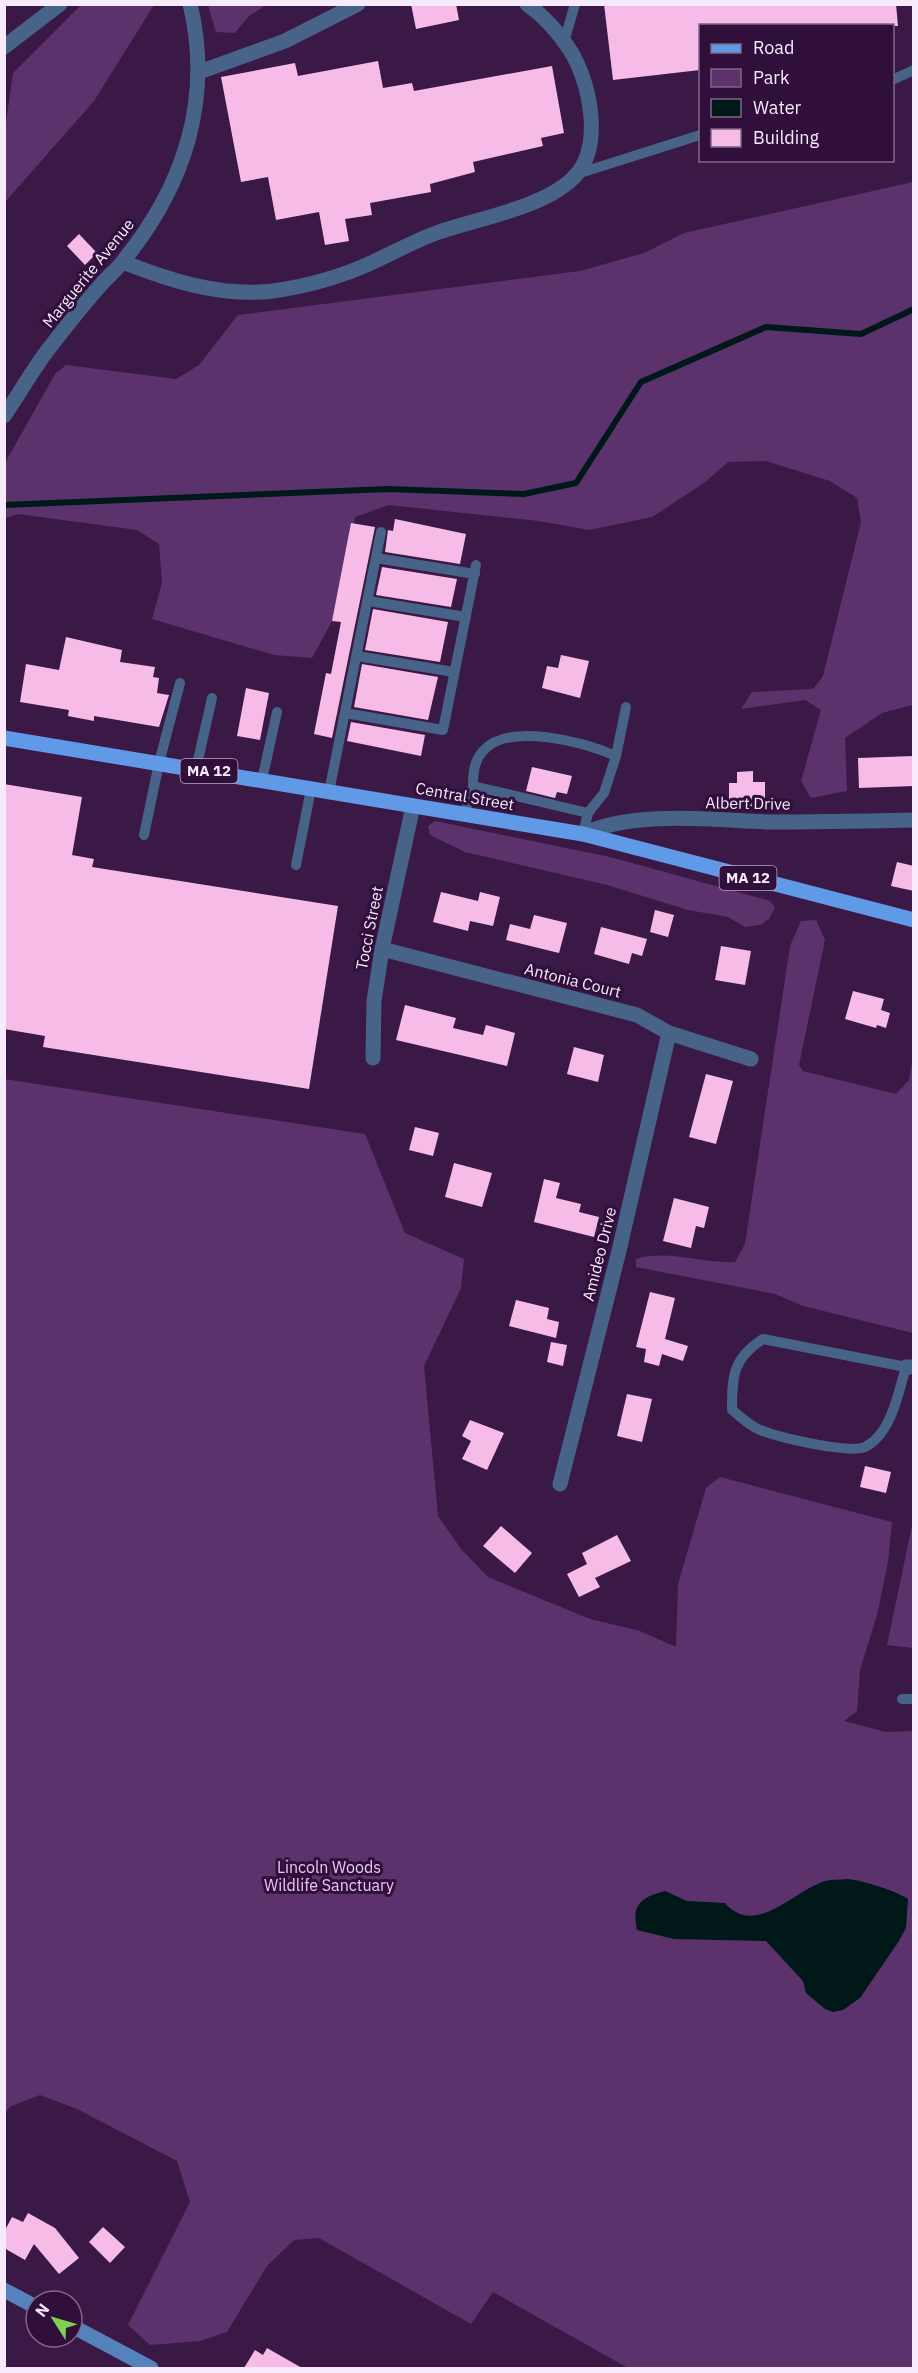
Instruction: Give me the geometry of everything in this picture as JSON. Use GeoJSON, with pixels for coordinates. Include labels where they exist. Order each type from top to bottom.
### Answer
{"type":"FeatureCollection","features":[{"type":"Feature","properties":{"kind":"main road","name":"Central Street"},"geometry":{"type":"LineString","coordinates":[[4,738],[583,834],[914,920]]}},
{"type":"Feature","properties":{"kind":"main road"},"geometry":{"type":"LineString","coordinates":[[4,2290],[24,2301]]}},
{"type":"Feature","properties":{"kind":"main road"},"geometry":{"type":"LineString","coordinates":[[84,2332],[151,2368]]}},
{"type":"Feature","properties":{"kind":"street"},"geometry":{"type":"LineString","coordinates":[[4,47],[60,4]]}},
{"type":"Feature","properties":{"kind":"street","name":"Marguerite Avenue"},"geometry":{"type":"LineString","coordinates":[[4,416],[46,352],[100,286],[123,262],[156,216],[178,173],[192,130],[200,72],[196,29],[190,4]]}},
{"type":"Feature","properties":{"kind":"street"},"geometry":{"type":"LineString","coordinates":[[200,72],[285,41],[358,4]]}},
{"type":"Feature","properties":{"kind":"street"},"geometry":{"type":"LineString","coordinates":[[123,262],[166,279],[228,292],[272,291],[323,282],[437,233],[534,201],[565,185],[577,174],[590,144],[592,114],[581,75],[564,42],[555,30],[527,4]]}},
{"type":"Feature","properties":{"kind":"street","name":"Tocci Street"},"geometry":{"type":"LineString","coordinates":[[373,1058],[374,1001],[381,949],[413,806]]}},
{"type":"Feature","properties":{"kind":"street","name":"Albert Drive"},"geometry":{"type":"LineString","coordinates":[[583,834],[603,825],[659,819],[825,823],[914,820]]}},
{"type":"Feature","properties":{"kind":"street","name":"Antonia Court"},"geometry":{"type":"LineString","coordinates":[[381,949],[637,1015],[669,1033],[751,1059]]}},
{"type":"Feature","properties":{"kind":"street","name":"Amideo Drive"},"geometry":{"type":"LineString","coordinates":[[560,1484],[616,1261],[669,1033]]}},
{"type":"Feature","properties":{"kind":"lane"},"geometry":{"type":"LineString","coordinates":[[564,42],[575,4]]}},
{"type":"Feature","properties":{"kind":"lane"},"geometry":{"type":"LineString","coordinates":[[894,79],[914,70]]}},
{"type":"Feature","properties":{"kind":"lane"},"geometry":{"type":"LineString","coordinates":[[577,174],[699,135]]}},
{"type":"Feature","properties":{"kind":"lane"},"geometry":{"type":"LineString","coordinates":[[329,792],[381,532]]}},
{"type":"Feature","properties":{"kind":"lane"},"geometry":{"type":"LineString","coordinates":[[345,713],[443,730],[466,617],[475,570],[376,558]]}},
{"type":"Feature","properties":{"kind":"lane"},"geometry":{"type":"LineString","coordinates":[[368,601],[466,617]]}},
{"type":"Feature","properties":{"kind":"lane"},"geometry":{"type":"LineString","coordinates":[[357,656],[454,672]]}},
{"type":"Feature","properties":{"kind":"lane"},"geometry":{"type":"LineString","coordinates":[[144,835],[159,763],[180,683]]}},
{"type":"Feature","properties":{"kind":"lane"},"geometry":{"type":"LineString","coordinates":[[196,769],[213,698]]}},
{"type":"Feature","properties":{"kind":"lane"},"geometry":{"type":"LineString","coordinates":[[583,834],[588,813],[604,793],[616,756],[626,707]]}},
{"type":"Feature","properties":{"kind":"lane"},"geometry":{"type":"LineString","coordinates":[[262,780],[277,712]]}},
{"type":"Feature","properties":{"kind":"lane"},"geometry":{"type":"LineString","coordinates":[[464,815],[472,786],[474,767],[483,750],[494,743],[517,735],[595,747],[616,756]]}},
{"type":"Feature","properties":{"kind":"lane"},"geometry":{"type":"LineString","coordinates":[[472,786],[588,813]]}},
{"type":"Feature","properties":{"kind":"lane"},"geometry":{"type":"LineString","coordinates":[[296,865],[311,789]]}},
{"type":"Feature","properties":{"kind":"lane"},"geometry":{"type":"LineString","coordinates":[[763,1339],[910,1367],[893,1411],[880,1435],[865,1447],[849,1450],[757,1429],[732,1410],[732,1380],[746,1350],[763,1339]]}},
{"type":"Feature","properties":{"kind":"green space"},"geometry":{"type":"Polygon","coordinates":[[[208,4],[266,5],[249,16],[235,33],[216,32],[208,4]]]}},
{"type":"Feature","properties":{"kind":"green space"},"geometry":{"type":"Polygon","coordinates":[[[81,5],[154,5],[94,101],[5,202],[5,129],[13,73],[81,5]]]}},
{"type":"Feature","properties":{"kind":"green space"},"geometry":{"type":"Polygon","coordinates":[[[913,182],[913,705],[882,713],[845,738],[847,791],[811,798],[801,781],[821,710],[805,700],[741,709],[752,692],[813,689],[823,676],[861,522],[857,498],[830,481],[766,461],[728,462],[704,483],[652,517],[589,530],[539,521],[389,505],[355,517],[332,621],[312,658],[274,655],[152,619],[162,583],[159,544],[137,530],[18,514],[5,518],[5,463],[55,374],[66,365],[176,379],[199,365],[238,315],[580,271],[644,253],[684,233],[913,182]]]}},
{"type":"Feature","properties":{"kind":"green space"},"geometry":{"type":"Polygon","coordinates":[[[435,821],[610,857],[770,901],[775,907],[769,919],[760,925],[745,927],[728,917],[688,910],[607,885],[465,852],[430,835],[428,826],[435,821]]]}},
{"type":"Feature","properties":{"kind":"green space"},"geometry":{"type":"Polygon","coordinates":[[[816,920],[825,940],[799,1065],[803,1071],[896,1094],[909,1080],[913,1057],[913,1333],[803,1306],[775,1294],[636,1267],[636,1259],[648,1256],[735,1262],[745,1244],[790,946],[801,921],[816,920]]]}},
{"type":"Feature","properties":{"kind":"green space","name":"Lincoln Woods Wildlife Sanctuary"},"geometry":{"type":"Polygon","coordinates":[[[4,1079],[365,1134],[405,1233],[464,1259],[461,1288],[424,1366],[438,1516],[461,1549],[488,1577],[590,1619],[640,1631],[676,1647],[678,1584],[706,1488],[720,1477],[892,1522],[888,1562],[877,1615],[860,1670],[857,1711],[844,1721],[886,1732],[913,1731],[913,2368],[628,2368],[493,2292],[471,2324],[319,2238],[294,2240],[267,2266],[227,2332],[200,2341],[150,2345],[128,2325],[190,2202],[177,2161],[77,2109],[40,2095],[11,2106],[5,2113],[4,1079]]]}},
{"type":"Feature","properties":{"kind":"green space"},"geometry":{"type":"Polygon","coordinates":[[[913,1521],[913,1648],[887,1645],[913,1521]]]}},
{"type":"Feature","properties":{"kind":"water"},"geometry":{"type":"Polygon","coordinates":[[[848,1879],[879,1886],[908,1899],[906,1928],[899,1941],[860,1998],[843,2010],[833,2012],[825,2009],[806,1993],[803,1981],[766,1941],[674,1939],[637,1930],[636,1914],[640,1903],[650,1896],[665,1891],[687,1901],[725,1903],[737,1913],[749,1916],[774,1909],[825,1881],[848,1879]]]}},
{"type":"Feature","properties":{"kind":"building"},"geometry":{"type":"Polygon","coordinates":[[[411,4],[456,4],[459,20],[416,29],[411,4]]]}},
{"type":"Feature","properties":{"kind":"building"},"geometry":{"type":"Polygon","coordinates":[[[604,4],[896,4],[898,26],[894,24],[699,24],[699,70],[613,80],[604,4]]]}},
{"type":"Feature","properties":{"kind":"building"},"geometry":{"type":"Polygon","coordinates":[[[378,61],[383,88],[412,83],[414,91],[552,66],[564,133],[541,138],[543,146],[473,162],[475,172],[430,184],[431,192],[370,203],[372,215],[345,219],[349,241],[325,245],[319,212],[276,220],[268,177],[241,182],[221,77],[295,63],[298,76],[378,61]]]}},
{"type":"Feature","properties":{"kind":"building"},"geometry":{"type":"Polygon","coordinates":[[[79,234],[97,253],[85,265],[67,246],[79,234]]]}},
{"type":"Feature","properties":{"kind":"building"},"geometry":{"type":"Polygon","coordinates":[[[395,519],[466,534],[460,564],[385,552],[388,530],[393,531],[395,519]]]}},
{"type":"Feature","properties":{"kind":"building"},"geometry":{"type":"Polygon","coordinates":[[[351,523],[375,527],[332,738],[314,734],[326,673],[331,674],[341,622],[332,621],[351,523]]]}},
{"type":"Feature","properties":{"kind":"building"},"geometry":{"type":"Polygon","coordinates":[[[382,567],[457,579],[451,607],[376,595],[382,567]]]}},
{"type":"Feature","properties":{"kind":"building"},"geometry":{"type":"Polygon","coordinates":[[[373,609],[448,622],[440,662],[365,650],[373,609]]]}},
{"type":"Feature","properties":{"kind":"building"},"geometry":{"type":"Polygon","coordinates":[[[66,637],[122,650],[120,662],[155,667],[153,677],[159,678],[157,693],[169,695],[159,727],[94,716],[94,721],[68,716],[69,710],[20,702],[26,664],[59,670],[66,637]]]}},
{"type":"Feature","properties":{"kind":"building"},"geometry":{"type":"Polygon","coordinates":[[[561,655],[589,661],[580,698],[542,688],[547,666],[558,668],[561,655]]]}},
{"type":"Feature","properties":{"kind":"building"},"geometry":{"type":"Polygon","coordinates":[[[362,664],[438,677],[428,720],[354,707],[362,664]]]}},
{"type":"Feature","properties":{"kind":"building"},"geometry":{"type":"Polygon","coordinates":[[[246,688],[269,693],[260,740],[237,736],[246,688]]]}},
{"type":"Feature","properties":{"kind":"building"},"geometry":{"type":"Polygon","coordinates":[[[351,722],[425,735],[421,756],[347,741],[351,722]]]}},
{"type":"Feature","properties":{"kind":"building"},"geometry":{"type":"Polygon","coordinates":[[[914,756],[914,786],[859,788],[858,758],[914,756]]]}},
{"type":"Feature","properties":{"kind":"building"},"geometry":{"type":"Polygon","coordinates":[[[532,767],[572,776],[567,794],[557,792],[555,798],[526,791],[532,767]]]}},
{"type":"Feature","properties":{"kind":"building"},"geometry":{"type":"Polygon","coordinates":[[[753,771],[753,782],[765,782],[765,807],[729,807],[729,783],[737,783],[737,772],[753,771]]]}},
{"type":"Feature","properties":{"kind":"building"},"geometry":{"type":"Polygon","coordinates":[[[4,784],[82,797],[72,855],[94,859],[92,867],[338,906],[309,1089],[43,1047],[45,1036],[4,1029],[4,784]]]}},
{"type":"Feature","properties":{"kind":"building"},"geometry":{"type":"Polygon","coordinates":[[[897,862],[914,866],[914,891],[891,886],[897,862]]]}},
{"type":"Feature","properties":{"kind":"building"},"geometry":{"type":"Polygon","coordinates":[[[441,892],[478,901],[480,892],[500,897],[493,926],[470,921],[468,931],[433,922],[441,892]]]}},
{"type":"Feature","properties":{"kind":"building"},"geometry":{"type":"Polygon","coordinates":[[[655,910],[674,915],[668,937],[650,932],[655,910]]]}},
{"type":"Feature","properties":{"kind":"building"},"geometry":{"type":"Polygon","coordinates":[[[534,915],[567,923],[559,953],[506,940],[510,924],[530,929],[534,915]]]}},
{"type":"Feature","properties":{"kind":"building"},"geometry":{"type":"Polygon","coordinates":[[[601,927],[647,939],[642,956],[632,953],[629,964],[594,954],[601,927]]]}},
{"type":"Feature","properties":{"kind":"building"},"geometry":{"type":"Polygon","coordinates":[[[721,946],[751,951],[745,985],[715,980],[721,946]]]}},
{"type":"Feature","properties":{"kind":"building"},"geometry":{"type":"Polygon","coordinates":[[[853,991],[884,999],[881,1010],[890,1013],[886,1028],[877,1025],[876,1028],[845,1019],[853,991]]]}},
{"type":"Feature","properties":{"kind":"building"},"geometry":{"type":"Polygon","coordinates":[[[405,1005],[456,1018],[453,1028],[483,1035],[486,1025],[515,1033],[507,1066],[396,1040],[405,1005]]]}},
{"type":"Feature","properties":{"kind":"building"},"geometry":{"type":"Polygon","coordinates":[[[574,1047],[604,1055],[598,1082],[567,1074],[574,1047]]]}},
{"type":"Feature","properties":{"kind":"building"},"geometry":{"type":"Polygon","coordinates":[[[706,1074],[733,1081],[716,1144],[689,1137],[706,1074]]]}},
{"type":"Feature","properties":{"kind":"building"},"geometry":{"type":"Polygon","coordinates":[[[415,1127],[439,1133],[433,1156],[409,1150],[415,1127]]]}},
{"type":"Feature","properties":{"kind":"building"},"geometry":{"type":"Polygon","coordinates":[[[454,1163],[492,1173],[482,1207],[445,1197],[454,1163]]]}},
{"type":"Feature","properties":{"kind":"building"},"geometry":{"type":"Polygon","coordinates":[[[544,1179],[560,1183],[556,1198],[581,1204],[579,1212],[599,1217],[594,1237],[534,1222],[544,1179]]]}},
{"type":"Feature","properties":{"kind":"building"},"geometry":{"type":"Polygon","coordinates":[[[674,1198],[709,1207],[704,1228],[696,1226],[691,1248],[663,1241],[674,1198]]]}},
{"type":"Feature","properties":{"kind":"building"},"geometry":{"type":"Polygon","coordinates":[[[650,1292],[675,1298],[665,1339],[688,1346],[683,1361],[662,1354],[659,1366],[644,1362],[646,1349],[636,1347],[650,1292]]]}},
{"type":"Feature","properties":{"kind":"building"},"geometry":{"type":"Polygon","coordinates":[[[516,1300],[549,1308],[547,1319],[559,1322],[556,1338],[509,1326],[516,1300]]]}},
{"type":"Feature","properties":{"kind":"building"},"geometry":{"type":"Polygon","coordinates":[[[551,1342],[567,1345],[563,1366],[547,1362],[551,1342]]]}},
{"type":"Feature","properties":{"kind":"building"},"geometry":{"type":"Polygon","coordinates":[[[627,1394],[652,1399],[642,1442],[617,1436],[627,1394]]]}},
{"type":"Feature","properties":{"kind":"building"},"geometry":{"type":"Polygon","coordinates":[[[470,1420],[504,1433],[487,1470],[462,1459],[471,1441],[462,1436],[470,1420]]]}},
{"type":"Feature","properties":{"kind":"building"},"geometry":{"type":"Polygon","coordinates":[[[865,1466],[891,1472],[886,1493],[860,1487],[865,1466]]]}},
{"type":"Feature","properties":{"kind":"building"},"geometry":{"type":"Polygon","coordinates":[[[501,1526],[532,1553],[515,1573],[483,1546],[501,1526]]]}},
{"type":"Feature","properties":{"kind":"building"},"geometry":{"type":"Polygon","coordinates":[[[617,1535],[631,1561],[595,1578],[600,1587],[579,1597],[567,1574],[587,1564],[582,1553],[617,1535]]]}},
{"type":"Feature","properties":{"kind":"building"},"geometry":{"type":"Polygon","coordinates":[[[28,2213],[55,2228],[79,2258],[59,2274],[34,2244],[25,2260],[4,2248],[4,2232],[12,2217],[23,2222],[28,2213]]]}},
{"type":"Feature","properties":{"kind":"building"},"geometry":{"type":"Polygon","coordinates":[[[103,2227],[125,2247],[110,2263],[89,2242],[103,2227]]]}},
{"type":"Feature","properties":{"kind":"building"},"geometry":{"type":"Polygon","coordinates":[[[267,2348],[302,2368],[244,2368],[255,2350],[263,2355],[267,2348]]]}},
{"type":"Feature","properties":{"kind":"waterway"},"geometry":{"type":"LineString","coordinates":[[4,505],[388,489],[524,494],[576,483],[641,382],[766,327],[861,334],[914,309]]}}]}
